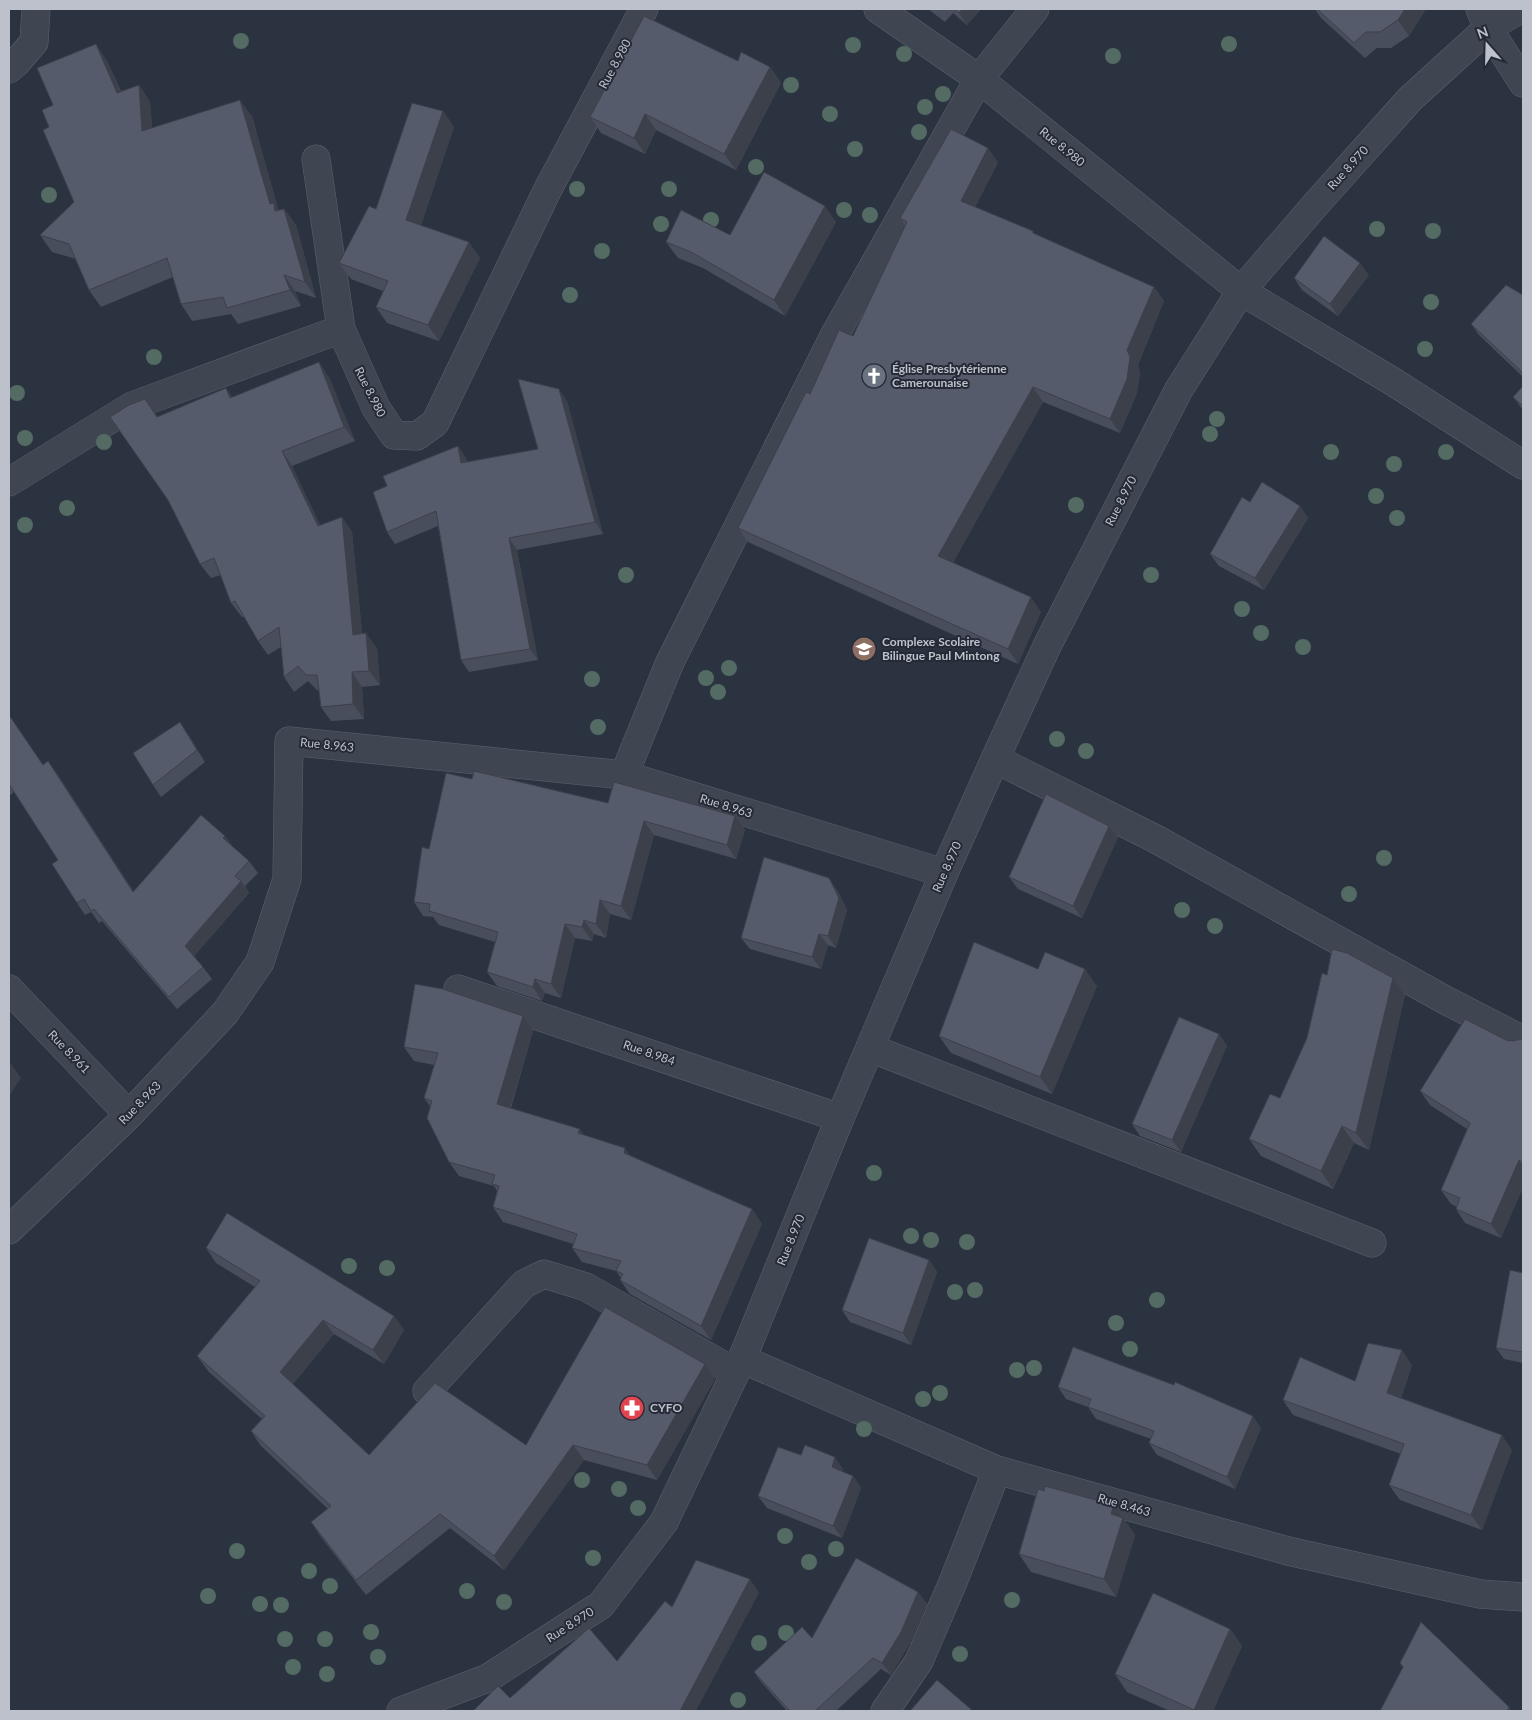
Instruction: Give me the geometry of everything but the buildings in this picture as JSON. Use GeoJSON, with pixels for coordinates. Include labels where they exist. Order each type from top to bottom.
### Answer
{"type":"FeatureCollection","features":[{"type":"Feature","properties":{"kind":"street"},"geometry":{"type":"LineString","coordinates":[[9,68],[16,63],[34,42],[36,9]]}},
{"type":"Feature","properties":{"kind":"street","name":"Rue 8.980"},"geometry":{"type":"LineString","coordinates":[[340,329],[376,408],[394,435],[416,436],[435,424],[548,188],[644,9]]}},
{"type":"Feature","properties":{"kind":"street","name":"Rue 8.980"},"geometry":{"type":"LineString","coordinates":[[878,9],[979,79],[1241,291],[1392,381],[1523,465]]}},
{"type":"Feature","properties":{"kind":"street"},"geometry":{"type":"LineString","coordinates":[[624,775],[670,662],[834,336],[979,79],[1035,9]]}},
{"type":"Feature","properties":{"kind":"street","name":"Rue 8.970"},"geometry":{"type":"LineString","coordinates":[[401,1711],[488,1678],[600,1605],[664,1522],[739,1366],[840,1118],[944,873],[995,759],[1047,646],[1173,399],[1241,291],[1316,204],[1484,18],[1520,9]]}},
{"type":"Feature","properties":{"kind":"street"},"geometry":{"type":"LineString","coordinates":[[1484,18],[1523,83]]}},
{"type":"Feature","properties":{"kind":"street"},"geometry":{"type":"LineString","coordinates":[[9,482],[132,406],[340,329],[316,159]]}},
{"type":"Feature","properties":{"kind":"street","name":"Rue 8.963"},"geometry":{"type":"LineString","coordinates":[[9,1230],[129,1115],[225,1013],[260,962],[287,879],[289,741],[624,775],[944,873]]}},
{"type":"Feature","properties":{"kind":"street"},"geometry":{"type":"LineString","coordinates":[[995,759],[1154,838],[1439,996],[1523,1040]]}},
{"type":"Feature","properties":{"kind":"street","name":"Rue 8.961"},"geometry":{"type":"LineString","coordinates":[[9,989],[129,1115]]}},
{"type":"Feature","properties":{"kind":"street","name":"Rue 8.984"},"geometry":{"type":"LineString","coordinates":[[458,989],[840,1118]]}},
{"type":"Feature","properties":{"kind":"street"},"geometry":{"type":"LineString","coordinates":[[870,1048],[1372,1243]]}},
{"type":"Feature","properties":{"kind":"street","name":"Rue 8.463"},"geometry":{"type":"LineString","coordinates":[[427,1391],[524,1284],[544,1274],[586,1287],[739,1366],[997,1470],[1288,1552],[1480,1594],[1523,1597]]}},
{"type":"Feature","properties":{"kind":"street"},"geometry":{"type":"LineString","coordinates":[[885,1711],[919,1661],[953,1582],[997,1470]]}},
{"type":"Feature","properties":{"kind":"place","name":"Église Presbytérienne Camerounaise"},"geometry":{"type":"Point","coordinates":[874,376]}},
{"type":"Feature","properties":{"kind":"place","name":"Complexe Scolaire Bilingue Paul Mintong"},"geometry":{"type":"Point","coordinates":[864,649]}},
{"type":"Feature","properties":{"kind":"place","name":"CYFO"},"geometry":{"type":"Point","coordinates":[632,1408]}}]}
